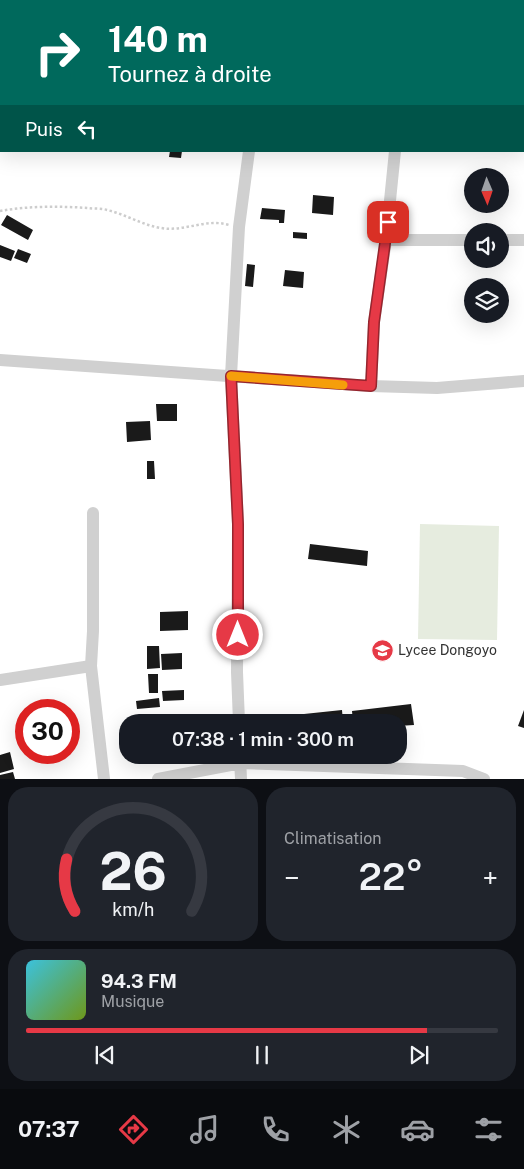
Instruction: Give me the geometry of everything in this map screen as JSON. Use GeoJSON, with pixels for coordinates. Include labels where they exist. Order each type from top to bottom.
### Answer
{"type":"FeatureCollection","features":[{"type":"Feature","properties":{"kind":"street"},"geometry":{"type":"LineString","coordinates":[[239,714],[237,672],[238,524],[231,376],[239,228],[249,152]]}},
{"type":"Feature","properties":{"kind":"street"},"geometry":{"type":"LineString","coordinates":[[371,386],[374,322],[386,240],[395,152]]}},
{"type":"Feature","properties":{"kind":"street"},"geometry":{"type":"LineString","coordinates":[[386,240],[464,240]]}},
{"type":"Feature","properties":{"kind":"street"},"geometry":{"type":"LineString","coordinates":[[509,240],[524,240]]}},
{"type":"Feature","properties":{"kind":"street"},"geometry":{"type":"LineString","coordinates":[[0,360],[371,386],[437,388],[524,381]]}},
{"type":"Feature","properties":{"kind":"street"},"geometry":{"type":"LineString","coordinates":[[93,513],[93,631],[91,666],[104,779]]}},
{"type":"Feature","properties":{"kind":"street"},"geometry":{"type":"LineString","coordinates":[[0,680],[91,666]]}},
{"type":"Feature","properties":{"kind":"street"},"geometry":{"type":"LineString","coordinates":[[158,779],[220,764]]}},
{"type":"Feature","properties":{"kind":"street"},"geometry":{"type":"LineString","coordinates":[[240,764],[241,779]]}},
{"type":"Feature","properties":{"kind":"street"},"geometry":{"type":"LineString","coordinates":[[309,764],[461,775],[484,779]]}},
{"type":"Feature","properties":{"kind":"path"},"geometry":{"type":"LineString","coordinates":[[0,211],[42,208],[88,208],[106,210],[161,228],[181,229],[207,222],[220,222],[239,228]]}},
{"type":"Feature","properties":{"kind":"shaded area"},"geometry":{"type":"Polygon","coordinates":[[[420,524],[499,526],[497,640],[418,639],[420,524]]]}},
{"type":"Feature","properties":{"kind":"building"},"geometry":{"type":"Polygon","coordinates":[[[170,152],[182,152],[181,158],[169,157],[170,152]]]}},
{"type":"Feature","properties":{"kind":"building"},"geometry":{"type":"Polygon","coordinates":[[[313,195],[334,197],[333,215],[312,213],[313,195]]]}},
{"type":"Feature","properties":{"kind":"building"},"geometry":{"type":"Polygon","coordinates":[[[262,208],[285,210],[284,223],[279,223],[279,220],[260,219],[262,208]]]}},
{"type":"Feature","properties":{"kind":"building"},"geometry":{"type":"Polygon","coordinates":[[[7,215],[33,230],[28,240],[1,225],[7,215]]]}},
{"type":"Feature","properties":{"kind":"building"},"geometry":{"type":"Polygon","coordinates":[[[293,232],[307,233],[307,239],[293,238],[293,232]]]}},
{"type":"Feature","properties":{"kind":"building"},"geometry":{"type":"Polygon","coordinates":[[[0,245],[15,251],[11,261],[0,257],[0,245]]]}},
{"type":"Feature","properties":{"kind":"building"},"geometry":{"type":"Polygon","coordinates":[[[18,249],[31,254],[27,263],[14,258],[18,249]]]}},
{"type":"Feature","properties":{"kind":"building"},"geometry":{"type":"Polygon","coordinates":[[[247,264],[255,265],[253,287],[245,286],[247,264]]]}},
{"type":"Feature","properties":{"kind":"building"},"geometry":{"type":"Polygon","coordinates":[[[285,270],[304,272],[303,288],[283,286],[285,270]]]}},
{"type":"Feature","properties":{"kind":"building"},"geometry":{"type":"Polygon","coordinates":[[[156,404],[177,404],[177,421],[157,421],[156,404]]]}},
{"type":"Feature","properties":{"kind":"building"},"geometry":{"type":"Polygon","coordinates":[[[150,421],[151,440],[127,442],[126,422],[150,421]]]}},
{"type":"Feature","properties":{"kind":"building"},"geometry":{"type":"Polygon","coordinates":[[[147,461],[154,461],[155,479],[147,479],[147,461]]]}},
{"type":"Feature","properties":{"kind":"building"},"geometry":{"type":"Polygon","coordinates":[[[310,544],[368,551],[367,566],[308,559],[310,544]]]}},
{"type":"Feature","properties":{"kind":"building"},"geometry":{"type":"Polygon","coordinates":[[[188,611],[188,630],[160,631],[160,612],[188,611]]]}},
{"type":"Feature","properties":{"kind":"building"},"geometry":{"type":"Polygon","coordinates":[[[147,646],[159,646],[160,668],[147,669],[147,646]]]}},
{"type":"Feature","properties":{"kind":"building"},"geometry":{"type":"Polygon","coordinates":[[[182,653],[182,669],[162,670],[161,654],[182,653]]]}},
{"type":"Feature","properties":{"kind":"building"},"geometry":{"type":"Polygon","coordinates":[[[148,674],[158,674],[158,693],[149,693],[148,674]]]}},
{"type":"Feature","properties":{"kind":"building"},"geometry":{"type":"Polygon","coordinates":[[[184,690],[184,700],[163,701],[162,691],[184,690]]]}},
{"type":"Feature","properties":{"kind":"building"},"geometry":{"type":"Polygon","coordinates":[[[159,698],[160,707],[137,709],[136,701],[159,698]]]}},
{"type":"Feature","properties":{"kind":"building"},"geometry":{"type":"Polygon","coordinates":[[[411,704],[414,725],[407,725],[407,714],[352,714],[352,711],[411,704]]]}},
{"type":"Feature","properties":{"kind":"building"},"geometry":{"type":"Polygon","coordinates":[[[342,710],[342,714],[304,714],[342,710]]]}},
{"type":"Feature","properties":{"kind":"building"},"geometry":{"type":"Polygon","coordinates":[[[524,710],[524,728],[518,726],[524,710]]]}},
{"type":"Feature","properties":{"kind":"building"},"geometry":{"type":"Polygon","coordinates":[[[10,752],[14,769],[0,773],[0,755],[10,752]]]}},
{"type":"Feature","properties":{"kind":"building"},"geometry":{"type":"Polygon","coordinates":[[[13,772],[15,779],[0,779],[0,775],[13,772]]]}},
{"type":"Feature","properties":{"kind":"slow traffic"},"geometry":{"type":"LineString","coordinates":[[231,376],[343,385]]}},
{"type":"Feature","properties":{"kind":"place","name":"Lycee Dongoyo"},"geometry":{"type":"Point","coordinates":[382,650]}},
{"type":"Feature","properties":{"kind":"route"},"geometry":{"type":"LineString","coordinates":[[238,635],[238,524],[231,376],[371,386],[374,322],[388,222]]}}]}
